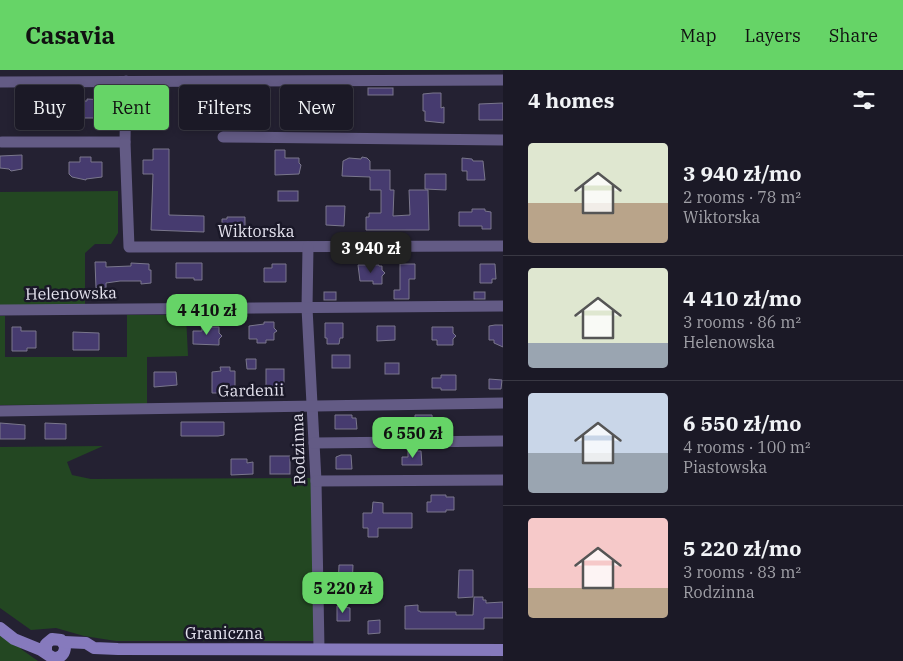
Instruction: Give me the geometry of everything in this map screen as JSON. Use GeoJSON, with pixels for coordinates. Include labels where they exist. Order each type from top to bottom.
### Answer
{"type":"FeatureCollection","features":[{"type":"Feature","properties":{"kind":"street"},"geometry":{"type":"LineString","coordinates":[[0,82],[503,80]]}},
{"type":"Feature","properties":{"kind":"street"},"geometry":{"type":"LineString","coordinates":[[2,142],[126,142],[126,82]]}},
{"type":"Feature","properties":{"kind":"street"},"geometry":{"type":"LineString","coordinates":[[223,137],[503,140]]}},
{"type":"Feature","properties":{"kind":"street","name":"Wiktorska"},"geometry":{"type":"LineString","coordinates":[[126,142],[129,247],[503,246]]}},
{"type":"Feature","properties":{"kind":"street","name":"Rodzinna"},"geometry":{"type":"LineString","coordinates":[[308,247],[307,308],[316,481],[319,649]]}},
{"type":"Feature","properties":{"kind":"street","name":"Helenowska"},"geometry":{"type":"LineString","coordinates":[[0,310],[503,306]]}},
{"type":"Feature","properties":{"kind":"street","name":"Gardenii"},"geometry":{"type":"LineString","coordinates":[[0,411],[503,403]]}},
{"type":"Feature","properties":{"kind":"street"},"geometry":{"type":"LineString","coordinates":[[314,443],[503,441]]}},
{"type":"Feature","properties":{"kind":"street"},"geometry":{"type":"LineString","coordinates":[[316,481],[503,480]]}},
{"type":"Feature","properties":{"kind":"street"},"geometry":{"type":"LineString","coordinates":[[0,621],[47,647],[51,658],[62,653]]}},
{"type":"Feature","properties":{"kind":"street"},"geometry":{"type":"LineString","coordinates":[[0,628],[14,639],[47,647]]}},
{"type":"Feature","properties":{"kind":"street","name":"Graniczna"},"geometry":{"type":"LineString","coordinates":[[47,647],[55,638],[62,653],[85,651],[94,648],[503,650]]}},
{"type":"Feature","properties":{"kind":"green space"},"geometry":{"type":"Polygon","coordinates":[[[118,191],[118,233],[111,244],[95,244],[85,253],[85,306],[0,305],[0,192],[118,191]]]}},
{"type":"Feature","properties":{"kind":"green space"},"geometry":{"type":"Polygon","coordinates":[[[127,315],[186,315],[188,356],[147,357],[147,404],[0,405],[0,316],[5,316],[5,357],[127,357],[127,315]]]}},
{"type":"Feature","properties":{"kind":"green space"},"geometry":{"type":"Polygon","coordinates":[[[103,446],[67,462],[72,475],[91,479],[312,478],[316,641],[116,641],[84,636],[56,628],[31,630],[0,608],[0,447],[103,446]]]}},
{"type":"Feature","properties":{"kind":"green space"},"geometry":{"type":"Polygon","coordinates":[[[0,632],[22,646],[21,649],[38,661],[0,661],[0,632]]]}},
{"type":"Feature","properties":{"kind":"building"},"geometry":{"type":"Polygon","coordinates":[[[368,88],[393,88],[393,95],[368,95],[368,88]]]}},
{"type":"Feature","properties":{"kind":"building"},"geometry":{"type":"Polygon","coordinates":[[[441,93],[441,108],[444,107],[444,123],[425,121],[423,94],[441,93]]]}},
{"type":"Feature","properties":{"kind":"building"},"geometry":{"type":"Polygon","coordinates":[[[87,99],[94,99],[94,118],[84,118],[84,101],[87,101],[87,99]]]}},
{"type":"Feature","properties":{"kind":"building"},"geometry":{"type":"Polygon","coordinates":[[[503,103],[503,120],[479,120],[479,104],[503,103]]]}},
{"type":"Feature","properties":{"kind":"building"},"geometry":{"type":"Polygon","coordinates":[[[153,149],[169,149],[169,215],[204,216],[204,232],[151,230],[153,174],[143,174],[143,160],[153,160],[153,149]]]}},
{"type":"Feature","properties":{"kind":"building"},"geometry":{"type":"Polygon","coordinates":[[[275,150],[285,150],[285,158],[299,158],[301,165],[299,174],[275,175],[275,150]]]}},
{"type":"Feature","properties":{"kind":"building"},"geometry":{"type":"Polygon","coordinates":[[[22,155],[22,169],[11,171],[0,168],[0,156],[22,155]]]}},
{"type":"Feature","properties":{"kind":"building"},"geometry":{"type":"Polygon","coordinates":[[[80,157],[91,157],[91,162],[102,162],[102,177],[86,180],[72,177],[69,174],[69,162],[80,162],[80,157]]]}},
{"type":"Feature","properties":{"kind":"building"},"geometry":{"type":"Polygon","coordinates":[[[362,157],[370,161],[370,170],[390,170],[390,190],[394,190],[393,216],[410,215],[409,190],[428,190],[429,230],[366,230],[366,217],[369,217],[369,213],[381,213],[381,190],[370,190],[370,177],[342,176],[343,161],[349,158],[361,159],[362,157]]]}},
{"type":"Feature","properties":{"kind":"building"},"geometry":{"type":"Polygon","coordinates":[[[462,158],[483,161],[485,180],[467,180],[467,171],[462,171],[462,158]]]}},
{"type":"Feature","properties":{"kind":"building"},"geometry":{"type":"Polygon","coordinates":[[[425,174],[446,174],[446,190],[425,189],[425,174]]]}},
{"type":"Feature","properties":{"kind":"building"},"geometry":{"type":"Polygon","coordinates":[[[278,191],[298,191],[298,201],[278,201],[278,191]]]}},
{"type":"Feature","properties":{"kind":"building"},"geometry":{"type":"Polygon","coordinates":[[[326,206],[345,206],[344,226],[326,225],[326,206]]]}},
{"type":"Feature","properties":{"kind":"building"},"geometry":{"type":"Polygon","coordinates":[[[472,209],[485,209],[485,211],[491,212],[491,229],[482,229],[482,226],[459,226],[459,212],[472,212],[472,209]]]}},
{"type":"Feature","properties":{"kind":"building"},"geometry":{"type":"Polygon","coordinates":[[[227,217],[245,217],[245,231],[227,231],[227,229],[222,229],[222,219],[227,219],[227,217]]]}},
{"type":"Feature","properties":{"kind":"building"},"geometry":{"type":"Polygon","coordinates":[[[95,262],[106,262],[106,267],[131,266],[131,263],[149,264],[151,283],[141,284],[141,281],[120,281],[106,283],[106,288],[96,288],[95,262]]]}},
{"type":"Feature","properties":{"kind":"building"},"geometry":{"type":"Polygon","coordinates":[[[176,263],[202,263],[202,280],[176,278],[176,263]]]}},
{"type":"Feature","properties":{"kind":"building"},"geometry":{"type":"Polygon","coordinates":[[[272,264],[286,264],[286,282],[264,282],[264,268],[272,268],[272,264]]]}},
{"type":"Feature","properties":{"kind":"building"},"geometry":{"type":"Polygon","coordinates":[[[400,264],[415,264],[415,279],[409,279],[409,299],[394,299],[394,290],[400,290],[400,264]]]}},
{"type":"Feature","properties":{"kind":"building"},"geometry":{"type":"Polygon","coordinates":[[[480,264],[495,264],[496,279],[492,279],[492,283],[480,283],[480,264]]]}},
{"type":"Feature","properties":{"kind":"building"},"geometry":{"type":"Polygon","coordinates":[[[358,265],[382,266],[382,270],[385,273],[382,276],[382,284],[373,284],[373,281],[360,281],[358,265]]]}},
{"type":"Feature","properties":{"kind":"building"},"geometry":{"type":"Polygon","coordinates":[[[324,292],[336,292],[336,300],[324,300],[324,292]]]}},
{"type":"Feature","properties":{"kind":"building"},"geometry":{"type":"Polygon","coordinates":[[[474,292],[485,292],[485,299],[474,299],[474,292]]]}},
{"type":"Feature","properties":{"kind":"building"},"geometry":{"type":"Polygon","coordinates":[[[264,322],[274,322],[274,328],[277,331],[274,333],[274,340],[266,340],[266,343],[257,343],[257,339],[249,339],[249,326],[264,324],[264,322]]]}},
{"type":"Feature","properties":{"kind":"building"},"geometry":{"type":"Polygon","coordinates":[[[325,323],[343,323],[343,338],[340,338],[339,344],[327,344],[325,323]]]}},
{"type":"Feature","properties":{"kind":"building"},"geometry":{"type":"Polygon","coordinates":[[[503,325],[503,347],[494,343],[494,340],[489,340],[489,326],[503,325]]]}},
{"type":"Feature","properties":{"kind":"building"},"geometry":{"type":"Polygon","coordinates":[[[377,326],[395,326],[395,340],[377,341],[377,326]]]}},
{"type":"Feature","properties":{"kind":"building"},"geometry":{"type":"Polygon","coordinates":[[[12,327],[21,327],[21,331],[36,331],[36,348],[27,348],[27,351],[12,351],[12,327]]]}},
{"type":"Feature","properties":{"kind":"building"},"geometry":{"type":"Polygon","coordinates":[[[202,327],[219,327],[219,333],[222,336],[219,339],[219,345],[193,344],[193,331],[202,331],[202,327]]]}},
{"type":"Feature","properties":{"kind":"building"},"geometry":{"type":"Polygon","coordinates":[[[432,327],[453,327],[453,333],[456,336],[453,339],[453,345],[437,345],[437,340],[432,340],[432,327]]]}},
{"type":"Feature","properties":{"kind":"building"},"geometry":{"type":"Polygon","coordinates":[[[73,332],[99,333],[99,350],[73,350],[73,332]]]}},
{"type":"Feature","properties":{"kind":"building"},"geometry":{"type":"Polygon","coordinates":[[[332,355],[350,355],[350,368],[332,368],[332,355]]]}},
{"type":"Feature","properties":{"kind":"building"},"geometry":{"type":"Polygon","coordinates":[[[246,359],[256,359],[256,369],[247,369],[246,359]]]}},
{"type":"Feature","properties":{"kind":"building"},"geometry":{"type":"Polygon","coordinates":[[[385,363],[399,363],[399,374],[385,374],[385,363]]]}},
{"type":"Feature","properties":{"kind":"building"},"geometry":{"type":"Polygon","coordinates":[[[220,367],[230,367],[230,371],[235,371],[235,389],[223,389],[223,393],[212,393],[212,372],[221,371],[220,367]]]}},
{"type":"Feature","properties":{"kind":"building"},"geometry":{"type":"Polygon","coordinates":[[[266,369],[284,369],[284,387],[266,387],[266,369]]]}},
{"type":"Feature","properties":{"kind":"building"},"geometry":{"type":"Polygon","coordinates":[[[154,372],[176,372],[177,385],[154,387],[154,372]]]}},
{"type":"Feature","properties":{"kind":"building"},"geometry":{"type":"Polygon","coordinates":[[[441,375],[456,375],[456,390],[432,388],[432,378],[441,378],[441,375]]]}},
{"type":"Feature","properties":{"kind":"building"},"geometry":{"type":"Polygon","coordinates":[[[489,379],[502,380],[501,389],[489,389],[489,379]]]}},
{"type":"Feature","properties":{"kind":"building"},"geometry":{"type":"Polygon","coordinates":[[[335,415],[352,415],[352,418],[356,418],[357,429],[335,429],[335,415]]]}},
{"type":"Feature","properties":{"kind":"building"},"geometry":{"type":"Polygon","coordinates":[[[415,415],[432,415],[433,428],[426,431],[415,431],[415,415]]]}},
{"type":"Feature","properties":{"kind":"building"},"geometry":{"type":"Polygon","coordinates":[[[181,422],[224,422],[224,435],[181,436],[181,422]]]}},
{"type":"Feature","properties":{"kind":"building"},"geometry":{"type":"Polygon","coordinates":[[[0,423],[25,425],[25,439],[0,439],[0,423]]]}},
{"type":"Feature","properties":{"kind":"building"},"geometry":{"type":"Polygon","coordinates":[[[45,423],[66,424],[66,439],[45,439],[45,423]]]}},
{"type":"Feature","properties":{"kind":"building"},"geometry":{"type":"Polygon","coordinates":[[[408,451],[421,451],[422,465],[402,465],[402,457],[408,457],[408,451]]]}},
{"type":"Feature","properties":{"kind":"building"},"geometry":{"type":"Polygon","coordinates":[[[351,455],[352,469],[336,469],[336,457],[351,455]]]}},
{"type":"Feature","properties":{"kind":"building"},"geometry":{"type":"Polygon","coordinates":[[[270,456],[290,456],[290,474],[270,474],[270,456]]]}},
{"type":"Feature","properties":{"kind":"building"},"geometry":{"type":"Polygon","coordinates":[[[231,459],[247,459],[247,463],[253,462],[253,474],[231,475],[231,459]]]}},
{"type":"Feature","properties":{"kind":"building"},"geometry":{"type":"Polygon","coordinates":[[[431,495],[454,497],[454,510],[427,512],[427,502],[431,502],[431,495]]]}},
{"type":"Feature","properties":{"kind":"building"},"geometry":{"type":"Polygon","coordinates":[[[373,502],[383,503],[383,513],[412,513],[412,528],[378,528],[378,537],[368,537],[368,528],[363,528],[363,513],[372,513],[373,502]]]}},
{"type":"Feature","properties":{"kind":"building"},"geometry":{"type":"Polygon","coordinates":[[[339,565],[353,565],[352,588],[338,588],[339,565]]]}},
{"type":"Feature","properties":{"kind":"building"},"geometry":{"type":"Polygon","coordinates":[[[459,570],[473,570],[473,597],[458,598],[459,570]]]}},
{"type":"Feature","properties":{"kind":"building"},"geometry":{"type":"Polygon","coordinates":[[[474,597],[483,597],[486,603],[503,602],[503,618],[484,618],[484,629],[405,629],[405,606],[418,605],[418,611],[420,612],[456,612],[456,615],[473,615],[474,597]]]}},
{"type":"Feature","properties":{"kind":"building"},"geometry":{"type":"Polygon","coordinates":[[[337,606],[350,608],[350,621],[337,621],[337,606]]]}},
{"type":"Feature","properties":{"kind":"building"},"geometry":{"type":"Polygon","coordinates":[[[380,620],[380,633],[368,634],[368,621],[380,620]]]}}]}
